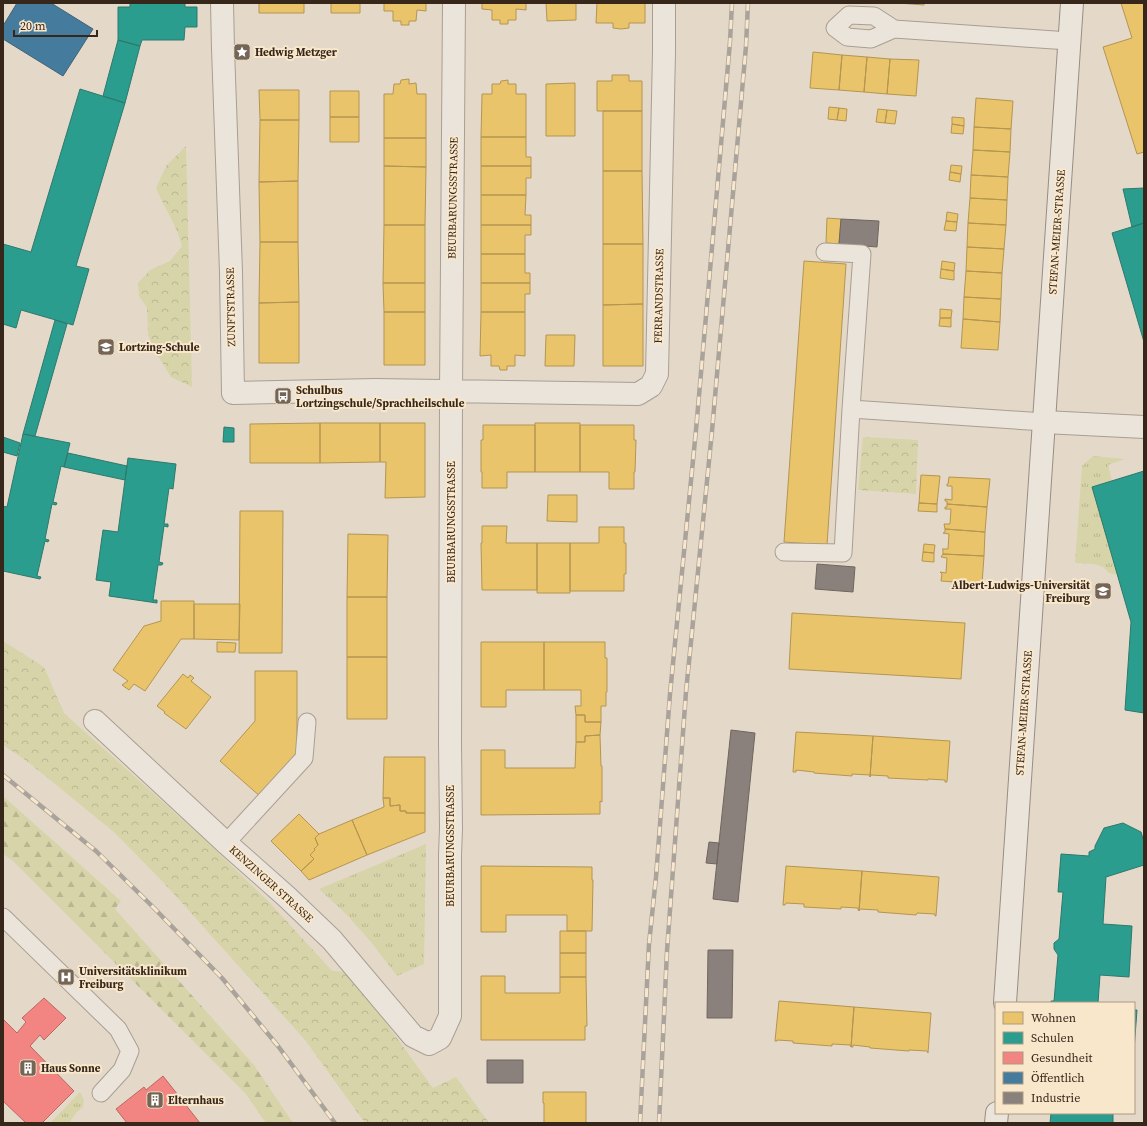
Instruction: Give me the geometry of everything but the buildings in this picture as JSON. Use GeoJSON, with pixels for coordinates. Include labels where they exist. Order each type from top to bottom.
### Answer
{"type":"FeatureCollection","features":[{"type":"Feature","properties":{"kind":"street","name":"ZUNFTSTRASSE"},"geometry":{"type":"LineString","coordinates":[[222,3],[231,272],[232,393],[375,390],[451,392]]}},
{"type":"Feature","properties":{"kind":"street","name":"BEURBARUNGSSTRASSE"},"geometry":{"type":"LineString","coordinates":[[440,1038],[450,1016],[450,855],[452,828],[450,744],[451,392],[454,3]]}},
{"type":"Feature","properties":{"kind":"street","name":"FERRANDSTRASSE"},"geometry":{"type":"LineString","coordinates":[[451,392],[638,394],[650,386],[657,374],[664,3]]}},
{"type":"Feature","properties":{"kind":"street","name":"STEFAN-MEIER-STRASSE"},"geometry":{"type":"LineString","coordinates":[[1005,1002],[1072,3]]}},
{"type":"Feature","properties":{"kind":"street"},"geometry":{"type":"LineString","coordinates":[[1044,422],[1144,427]]}},
{"type":"Feature","properties":{"kind":"street","name":"KENZINGER STRASSE"},"geometry":{"type":"LineString","coordinates":[[95,721],[332,940],[414,1036],[429,1044],[440,1038]]}},
{"type":"Feature","properties":{"kind":"lane"},"geometry":{"type":"LineString","coordinates":[[894,29],[1070,42]]}},
{"type":"Feature","properties":{"kind":"lane"},"geometry":{"type":"LineString","coordinates":[[784,552],[843,553],[862,254],[825,252]]}},
{"type":"Feature","properties":{"kind":"lane"},"geometry":{"type":"LineString","coordinates":[[851,409],[1044,422]]}},
{"type":"Feature","properties":{"kind":"lane"},"geometry":{"type":"LineString","coordinates":[[226,843],[304,758],[307,722]]}},
{"type":"Feature","properties":{"kind":"lane"},"geometry":{"type":"LineString","coordinates":[[3,917],[118,1029],[130,1051],[122,1070],[101,1093]]}},
{"type":"Feature","properties":{"kind":"green space"},"geometry":{"type":"Polygon","coordinates":[[[186,146],[192,387],[171,377],[156,353],[148,335],[147,308],[139,296],[138,283],[150,270],[170,261],[182,246],[177,231],[156,188],[166,166],[186,146]]]}},
{"type":"Feature","properties":{"kind":"green space"},"geometry":{"type":"Polygon","coordinates":[[[863,437],[918,440],[916,494],[858,490],[863,437]]]}},
{"type":"Feature","properties":{"kind":"green space"},"geometry":{"type":"Polygon","coordinates":[[[1093,456],[1125,459],[1108,465],[1112,481],[1092,487],[1118,575],[1109,573],[1103,567],[1094,564],[1075,563],[1082,466],[1093,456]]]}},
{"type":"Feature","properties":{"kind":"green space"},"geometry":{"type":"Polygon","coordinates":[[[3,641],[44,667],[64,713],[203,838],[270,903],[332,971],[346,972],[371,1002],[433,1088],[456,1077],[489,1123],[365,1123],[305,1040],[164,883],[115,833],[28,762],[3,745],[3,641]]]}},
{"type":"Feature","properties":{"kind":"green space"},"geometry":{"type":"Polygon","coordinates":[[[3,796],[121,901],[115,909],[254,1065],[293,1123],[266,1123],[245,1093],[12,860],[3,854],[3,796]]]}},
{"type":"Feature","properties":{"kind":"green space"},"geometry":{"type":"Polygon","coordinates":[[[426,844],[424,964],[397,976],[371,942],[346,914],[319,889],[426,844]]]}},
{"type":"Feature","properties":{"kind":"green space"},"geometry":{"type":"Polygon","coordinates":[[[80,1092],[84,1100],[83,1107],[77,1112],[69,1123],[50,1123],[80,1092]]]}},
{"type":"Feature","properties":{"kind":"railway"},"geometry":{"type":"LineString","coordinates":[[640,1123],[649,944],[656,877],[670,694],[696,430],[730,42],[732,3]]}},
{"type":"Feature","properties":{"kind":"railway"},"geometry":{"type":"LineString","coordinates":[[659,1123],[667,951],[686,692],[712,431],[746,46],[748,3]]}},
{"type":"Feature","properties":{"kind":"railway"},"geometry":{"type":"LineString","coordinates":[[3,775],[96,851],[222,978],[278,1046],[335,1123]]}},
{"type":"Feature","properties":{"kind":"place","name":"Hedwig Metzger"},"geometry":{"type":"Point","coordinates":[242,52]}},
{"type":"Feature","properties":{"kind":"place","name":"Lortzing-Schule"},"geometry":{"type":"Point","coordinates":[106,347]}},
{"type":"Feature","properties":{"kind":"place","name":"Schulbus Lortzingschule/Sprachheilschule"},"geometry":{"type":"Point","coordinates":[283,396]}},
{"type":"Feature","properties":{"kind":"place","name":"Albert-Ludwigs-Universität Freiburg"},"geometry":{"type":"Point","coordinates":[1103,591]}},
{"type":"Feature","properties":{"kind":"place","name":"Universitätsklinikum Freiburg"},"geometry":{"type":"Point","coordinates":[66,977]}},
{"type":"Feature","properties":{"kind":"place","name":"Haus Sonne"},"geometry":{"type":"Point","coordinates":[28,1068]}},
{"type":"Feature","properties":{"kind":"place","name":"Elternhaus"},"geometry":{"type":"Point","coordinates":[155,1100]}}]}
